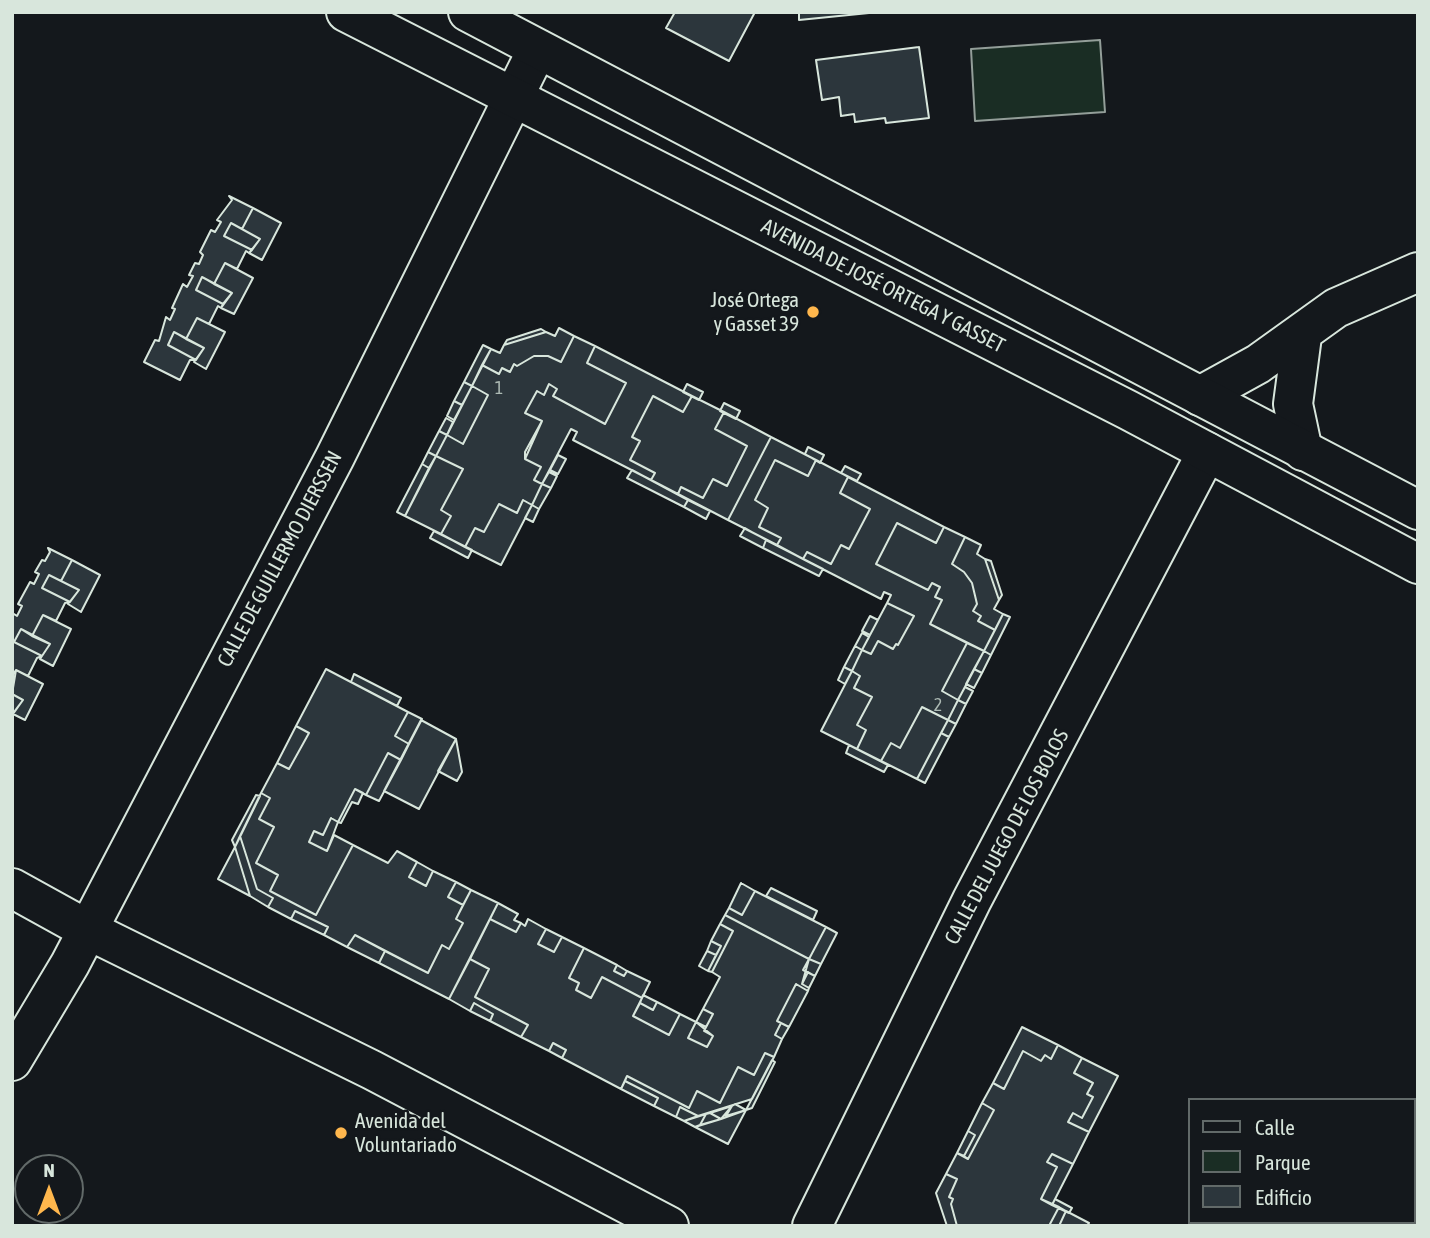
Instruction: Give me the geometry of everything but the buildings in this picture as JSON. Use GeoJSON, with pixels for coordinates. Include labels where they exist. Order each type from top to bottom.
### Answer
{"type":"FeatureCollection","features":[{"type":"Feature","properties":{"kind":"street","name":"AVENIDA DE JOSÉ ORTEGA Y GASSET"},"geometry":{"type":"LineString","coordinates":[[346,12],[1207,452],[1418,564]]}},
{"type":"Feature","properties":{"kind":"street"},"geometry":{"type":"LineString","coordinates":[[468,12],[1418,510]]}},
{"type":"Feature","properties":{"kind":"street","name":"CALLE DE GUILLERMO DIERSSEN"},"geometry":{"type":"LineString","coordinates":[[12,1061],[88,930],[335,457],[537,50]]}},
{"type":"Feature","properties":{"kind":"street"},"geometry":{"type":"LineString","coordinates":[[1200,396],[1302,336],[1336,308],[1418,272]]}},
{"type":"Feature","properties":{"kind":"street"},"geometry":{"type":"LineString","coordinates":[[1302,336],[1293,404],[1303,451]]}},
{"type":"Feature","properties":{"kind":"street","name":"CALLE DEL JUEGO DE LOS BOLOS"},"geometry":{"type":"LineString","coordinates":[[812,1226],[972,900],[1207,452]]}},
{"type":"Feature","properties":{"kind":"street"},"geometry":{"type":"LineString","coordinates":[[12,888],[88,930],[372,1070],[669,1226]]}},
{"type":"Feature","properties":{"kind":"green space"},"geometry":{"type":"Polygon","coordinates":[[[1100,40],[1105,112],[975,121],[971,49],[1100,40]]]}},
{"type":"Feature","properties":{"kind":"place","name":"José Ortega y Gasset 39"},"geometry":{"type":"Point","coordinates":[813,312]}},
{"type":"Feature","properties":{"kind":"place","name":"Avenida del Voluntariado"},"geometry":{"type":"Point","coordinates":[341,1133]}}]}
